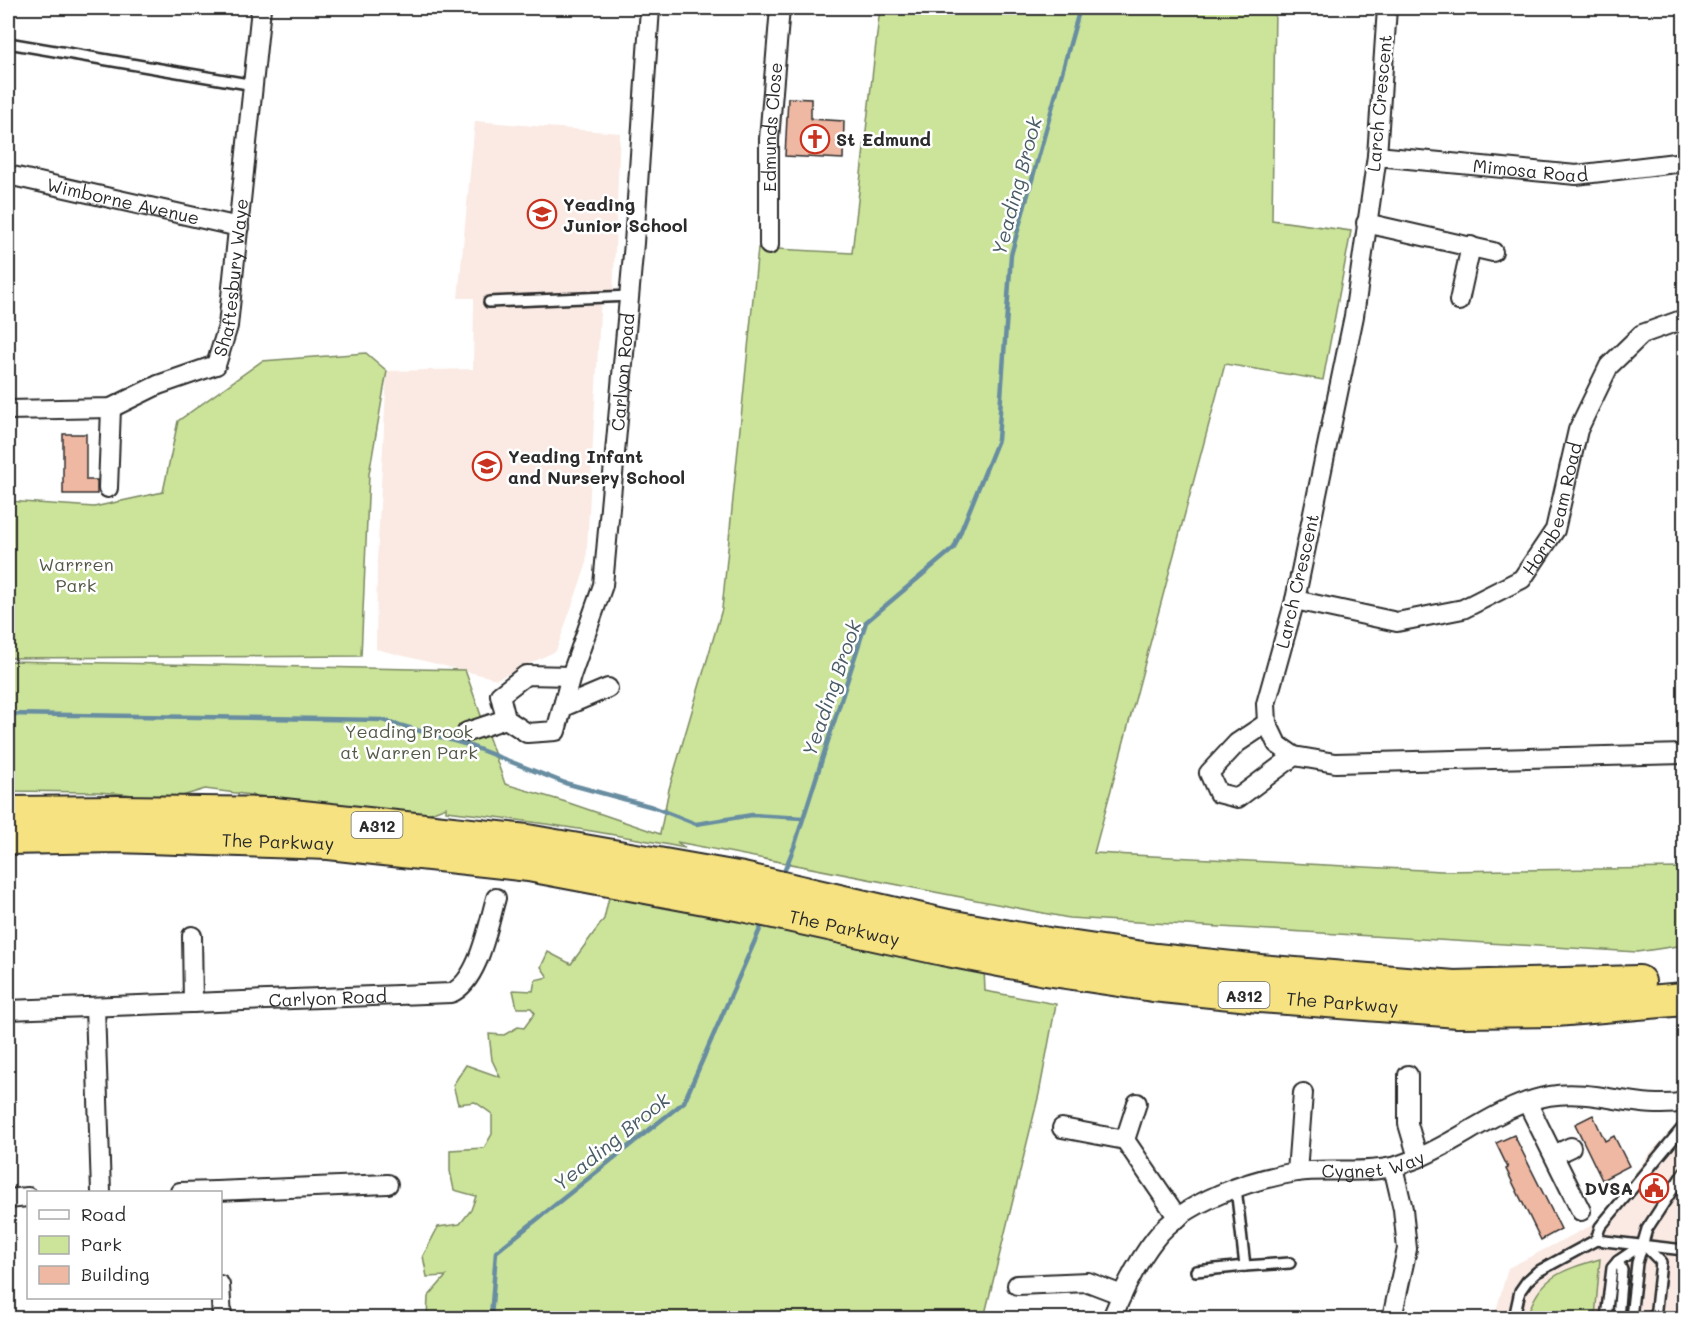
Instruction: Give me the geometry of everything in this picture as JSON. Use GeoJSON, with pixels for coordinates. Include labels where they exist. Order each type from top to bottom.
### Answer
{"type":"FeatureCollection","features":[{"type":"Feature","properties":{"kind":"highway","name":"A312"},"geometry":{"type":"LineString","coordinates":[[8,803],[116,824]]}},
{"type":"Feature","properties":{"kind":"highway","name":"The Parkway"},"geometry":{"type":"LineString","coordinates":[[8,813],[341,844],[743,892],[809,906],[948,926],[1048,944],[1156,960],[1260,971],[1454,987],[1612,984],[1684,979]]}},
{"type":"Feature","properties":{"kind":"highway","name":"A312"},"geometry":{"type":"LineString","coordinates":[[8,854],[116,824]]}},
{"type":"Feature","properties":{"kind":"highway","name":"The Parkway"},"geometry":{"type":"LineString","coordinates":[[8,838],[116,824]]}},
{"type":"Feature","properties":{"kind":"highway","name":"The Parkway"},"geometry":{"type":"LineString","coordinates":[[809,906],[943,949],[1046,969],[1153,985],[1260,996],[1458,1011],[1556,1010],[1684,999]]}},
{"type":"Feature","properties":{"kind":"street","name":"Shaftesbury Waye"},"geometry":{"type":"LineString","coordinates":[[8,410],[111,408],[158,386],[216,365],[228,326],[261,8]]}},
{"type":"Feature","properties":{"kind":"street","name":"Carlyon Road"},"geometry":{"type":"LineString","coordinates":[[506,719],[527,733],[556,731],[571,676],[603,585],[630,296],[650,8]]}},
{"type":"Feature","properties":{"kind":"street","name":"Edmunds Close"},"geometry":{"type":"LineString","coordinates":[[769,245],[769,139],[780,8]]}},
{"type":"Feature","properties":{"kind":"street","name":"Larch Crescent"},"geometry":{"type":"LineString","coordinates":[[1267,723],[1266,704],[1294,600],[1354,316],[1377,156],[1387,8]]}},
{"type":"Feature","properties":{"kind":"street","name":"Mimosa Road"},"geometry":{"type":"LineString","coordinates":[[1377,156],[1576,175],[1684,162]]}},
{"type":"Feature","properties":{"kind":"street","name":"Wimborne Avenue"},"geometry":{"type":"LineString","coordinates":[[8,175],[238,227]]}},
{"type":"Feature","properties":{"kind":"street"},"geometry":{"type":"LineString","coordinates":[[1366,224],[1493,252]]}},
{"type":"Feature","properties":{"kind":"street"},"geometry":{"type":"LineString","coordinates":[[1459,301],[1471,246]]}},
{"type":"Feature","properties":{"kind":"street","name":"Hornbeam Road"},"geometry":{"type":"LineString","coordinates":[[1294,600],[1397,622],[1463,609],[1522,579],[1555,530],[1578,430],[1609,366],[1642,334],[1684,319]]}},
{"type":"Feature","properties":{"kind":"street"},"geometry":{"type":"LineString","coordinates":[[108,488],[111,408]]}},
{"type":"Feature","properties":{"kind":"street"},"geometry":{"type":"LineString","coordinates":[[467,732],[506,719],[500,695],[526,675],[571,676]]}},
{"type":"Feature","properties":{"kind":"street"},"geometry":{"type":"LineString","coordinates":[[563,707],[608,688]]}},
{"type":"Feature","properties":{"kind":"street"},"geometry":{"type":"LineString","coordinates":[[1294,756],[1238,798],[1218,793],[1209,773],[1237,743],[1267,723],[1277,744],[1294,756],[1335,763],[1684,754]]}},
{"type":"Feature","properties":{"kind":"street","name":"Carlyon Road"},"geometry":{"type":"LineString","coordinates":[[8,1010],[451,993],[462,987],[472,973],[496,898]]}},
{"type":"Feature","properties":{"kind":"street"},"geometry":{"type":"LineString","coordinates":[[192,936],[193,1003]]}},
{"type":"Feature","properties":{"kind":"street"},"geometry":{"type":"LineString","coordinates":[[95,1007],[101,1191]]}},
{"type":"Feature","properties":{"kind":"street"},"geometry":{"type":"LineString","coordinates":[[1408,1075],[1407,1124],[1418,1158]]}},
{"type":"Feature","properties":{"kind":"street"},"geometry":{"type":"LineString","coordinates":[[1298,1172],[1303,1093]]}},
{"type":"Feature","properties":{"kind":"street","name":"Cygnet Way"},"geometry":{"type":"LineString","coordinates":[[1112,1318],[1122,1295],[1156,1237],[1178,1218],[1211,1197],[1251,1182],[1298,1172],[1392,1167],[1441,1148],[1505,1112],[1548,1096],[1572,1093],[1660,1105],[1684,1102]]}},
{"type":"Feature","properties":{"kind":"street"},"geometry":{"type":"LineString","coordinates":[[1527,1102],[1581,1211]]}},
{"type":"Feature","properties":{"kind":"street"},"geometry":{"type":"LineString","coordinates":[[1125,1140],[1137,1103]]}},
{"type":"Feature","properties":{"kind":"street"},"geometry":{"type":"LineString","coordinates":[[1062,1128],[1125,1140],[1178,1218]]}},
{"type":"Feature","properties":{"kind":"street"},"geometry":{"type":"LineString","coordinates":[[1554,1155],[1571,1147]]}},
{"type":"Feature","properties":{"kind":"street"},"geometry":{"type":"LineString","coordinates":[[1392,1167],[1403,1209],[1407,1249],[1392,1318]]}},
{"type":"Feature","properties":{"kind":"street"},"geometry":{"type":"LineString","coordinates":[[222,1192],[388,1185]]}},
{"type":"Feature","properties":{"kind":"street"},"geometry":{"type":"LineString","coordinates":[[8,1199],[27,1197]]}},
{"type":"Feature","properties":{"kind":"street"},"geometry":{"type":"LineString","coordinates":[[1017,1285],[1088,1282],[1122,1295]]}},
{"type":"Feature","properties":{"kind":"street"},"geometry":{"type":"LineString","coordinates":[[221,1299],[222,1318]]}},
{"type":"Feature","properties":{"kind":"lane"},"geometry":{"type":"LineString","coordinates":[[8,43],[254,85]]}},
{"type":"Feature","properties":{"kind":"lane"},"geometry":{"type":"LineString","coordinates":[[489,302],[630,296]]}},
{"type":"Feature","properties":{"kind":"lane"},"geometry":{"type":"LineString","coordinates":[[1596,1240],[1600,1227],[1684,1126]]}},
{"type":"Feature","properties":{"kind":"lane"},"geometry":{"type":"LineString","coordinates":[[1631,1318],[1637,1263],[1647,1229],[1684,1172]]}},
{"type":"Feature","properties":{"kind":"lane"},"geometry":{"type":"LineString","coordinates":[[1236,1188],[1245,1266]]}},
{"type":"Feature","properties":{"kind":"lane"},"geometry":{"type":"LineString","coordinates":[[1514,1318],[1520,1291],[1527,1281],[1537,1272],[1596,1240],[1684,1250]]}},
{"type":"Feature","properties":{"kind":"lane"},"geometry":{"type":"LineString","coordinates":[[1606,1318],[1612,1268],[1618,1261],[1643,1244]]}},
{"type":"Feature","properties":{"kind":"lane"},"geometry":{"type":"LineString","coordinates":[[1643,1244],[1661,1262],[1655,1318]]}},
{"type":"Feature","properties":{"kind":"lane"},"geometry":{"type":"LineString","coordinates":[[1617,1318],[1622,1270],[1618,1261]]}},
{"type":"Feature","properties":{"kind":"lane"},"geometry":{"type":"LineString","coordinates":[[1196,1271],[1290,1263]]}},
{"type":"Feature","properties":{"kind":"shaded area","name":"Yeading Infant and Nursery School"},"geometry":{"type":"Polygon","coordinates":[[[475,121],[620,133],[613,296],[601,296],[586,566],[556,651],[497,679],[376,649],[377,561],[387,371],[473,369],[474,298],[458,298],[475,121]]]}},
{"type":"Feature","properties":{"kind":"shaded area","name":"DVSA"},"geometry":{"type":"Polygon","coordinates":[[[1681,1120],[1684,1121],[1684,1318],[1494,1318],[1508,1268],[1596,1223],[1650,1153],[1681,1120]]]}},
{"type":"Feature","properties":{"kind":"green space","name":"Yeading Brook at Warren Park"},"geometry":{"type":"Polygon","coordinates":[[[880,8],[1275,8],[1272,220],[1351,231],[1323,380],[1225,364],[1094,853],[1442,871],[1684,868],[1684,945],[1637,952],[1069,918],[677,842],[685,848],[566,827],[446,811],[446,807],[420,817],[205,789],[166,801],[126,794],[96,792],[8,791],[8,661],[465,670],[505,784],[660,834],[669,789],[722,609],[758,248],[852,253],[880,8]]]}},
{"type":"Feature","properties":{"kind":"green space","name":"Warrren Park"},"geometry":{"type":"Polygon","coordinates":[[[366,353],[387,371],[369,474],[361,656],[8,658],[8,501],[94,507],[163,492],[178,421],[262,361],[366,353]]]}},
{"type":"Feature","properties":{"kind":"green space"},"geometry":{"type":"Polygon","coordinates":[[[612,884],[984,968],[985,991],[1056,1004],[1039,1094],[984,1318],[427,1318],[428,1297],[446,1276],[427,1277],[423,1256],[438,1227],[460,1224],[471,1210],[476,1196],[454,1190],[450,1171],[450,1150],[484,1148],[492,1134],[492,1114],[475,1102],[458,1104],[453,1085],[466,1065],[500,1077],[492,1060],[489,1034],[504,1035],[518,1027],[524,1028],[535,1013],[531,1008],[517,1008],[513,990],[533,991],[535,980],[548,977],[541,967],[548,952],[571,964],[604,919],[612,884]]]}},
{"type":"Feature","properties":{"kind":"green space"},"geometry":{"type":"Polygon","coordinates":[[[1600,1259],[1595,1318],[1527,1318],[1538,1293],[1553,1277],[1574,1267],[1600,1259]]]}},
{"type":"Feature","properties":{"kind":"building","name":"St Edmund"},"geometry":{"type":"Polygon","coordinates":[[[788,98],[811,99],[811,119],[844,121],[843,159],[785,156],[788,98]]]}},
{"type":"Feature","properties":{"kind":"building"},"geometry":{"type":"Polygon","coordinates":[[[63,434],[86,434],[86,480],[97,480],[97,494],[63,494],[63,434]]]}},
{"type":"Feature","properties":{"kind":"building"},"geometry":{"type":"Polygon","coordinates":[[[1593,1115],[1605,1141],[1614,1136],[1629,1166],[1602,1180],[1575,1124],[1593,1115]]]}},
{"type":"Feature","properties":{"kind":"building"},"geometry":{"type":"Polygon","coordinates":[[[1514,1135],[1561,1229],[1541,1240],[1506,1169],[1508,1168],[1496,1143],[1514,1135]]]}},
{"type":"Feature","properties":{"kind":"waterway","name":"Yeading Brook"},"geometry":{"type":"LineString","coordinates":[[782,877],[794,847],[866,622],[954,548],[998,440],[1011,255],[1080,8]]}},
{"type":"Feature","properties":{"kind":"waterway"},"geometry":{"type":"LineString","coordinates":[[8,714],[382,720],[468,745],[565,783],[653,807],[696,824],[752,815],[803,818]]}},
{"type":"Feature","properties":{"kind":"waterway","name":"Yeading Brook"},"geometry":{"type":"LineString","coordinates":[[491,1318],[496,1252],[684,1102],[764,920]]}},
{"type":"Feature","properties":{"kind":"place","name":"St Edmund"},"geometry":{"type":"Point","coordinates":[815,139]}},
{"type":"Feature","properties":{"kind":"place","name":"Yeading Junior School"},"geometry":{"type":"Point","coordinates":[542,214]}},
{"type":"Feature","properties":{"kind":"place","name":"Yeading Infant and Nursery School"},"geometry":{"type":"Point","coordinates":[487,466]}},
{"type":"Feature","properties":{"kind":"place","name":"DVSA"},"geometry":{"type":"Point","coordinates":[1654,1188]}}]}
